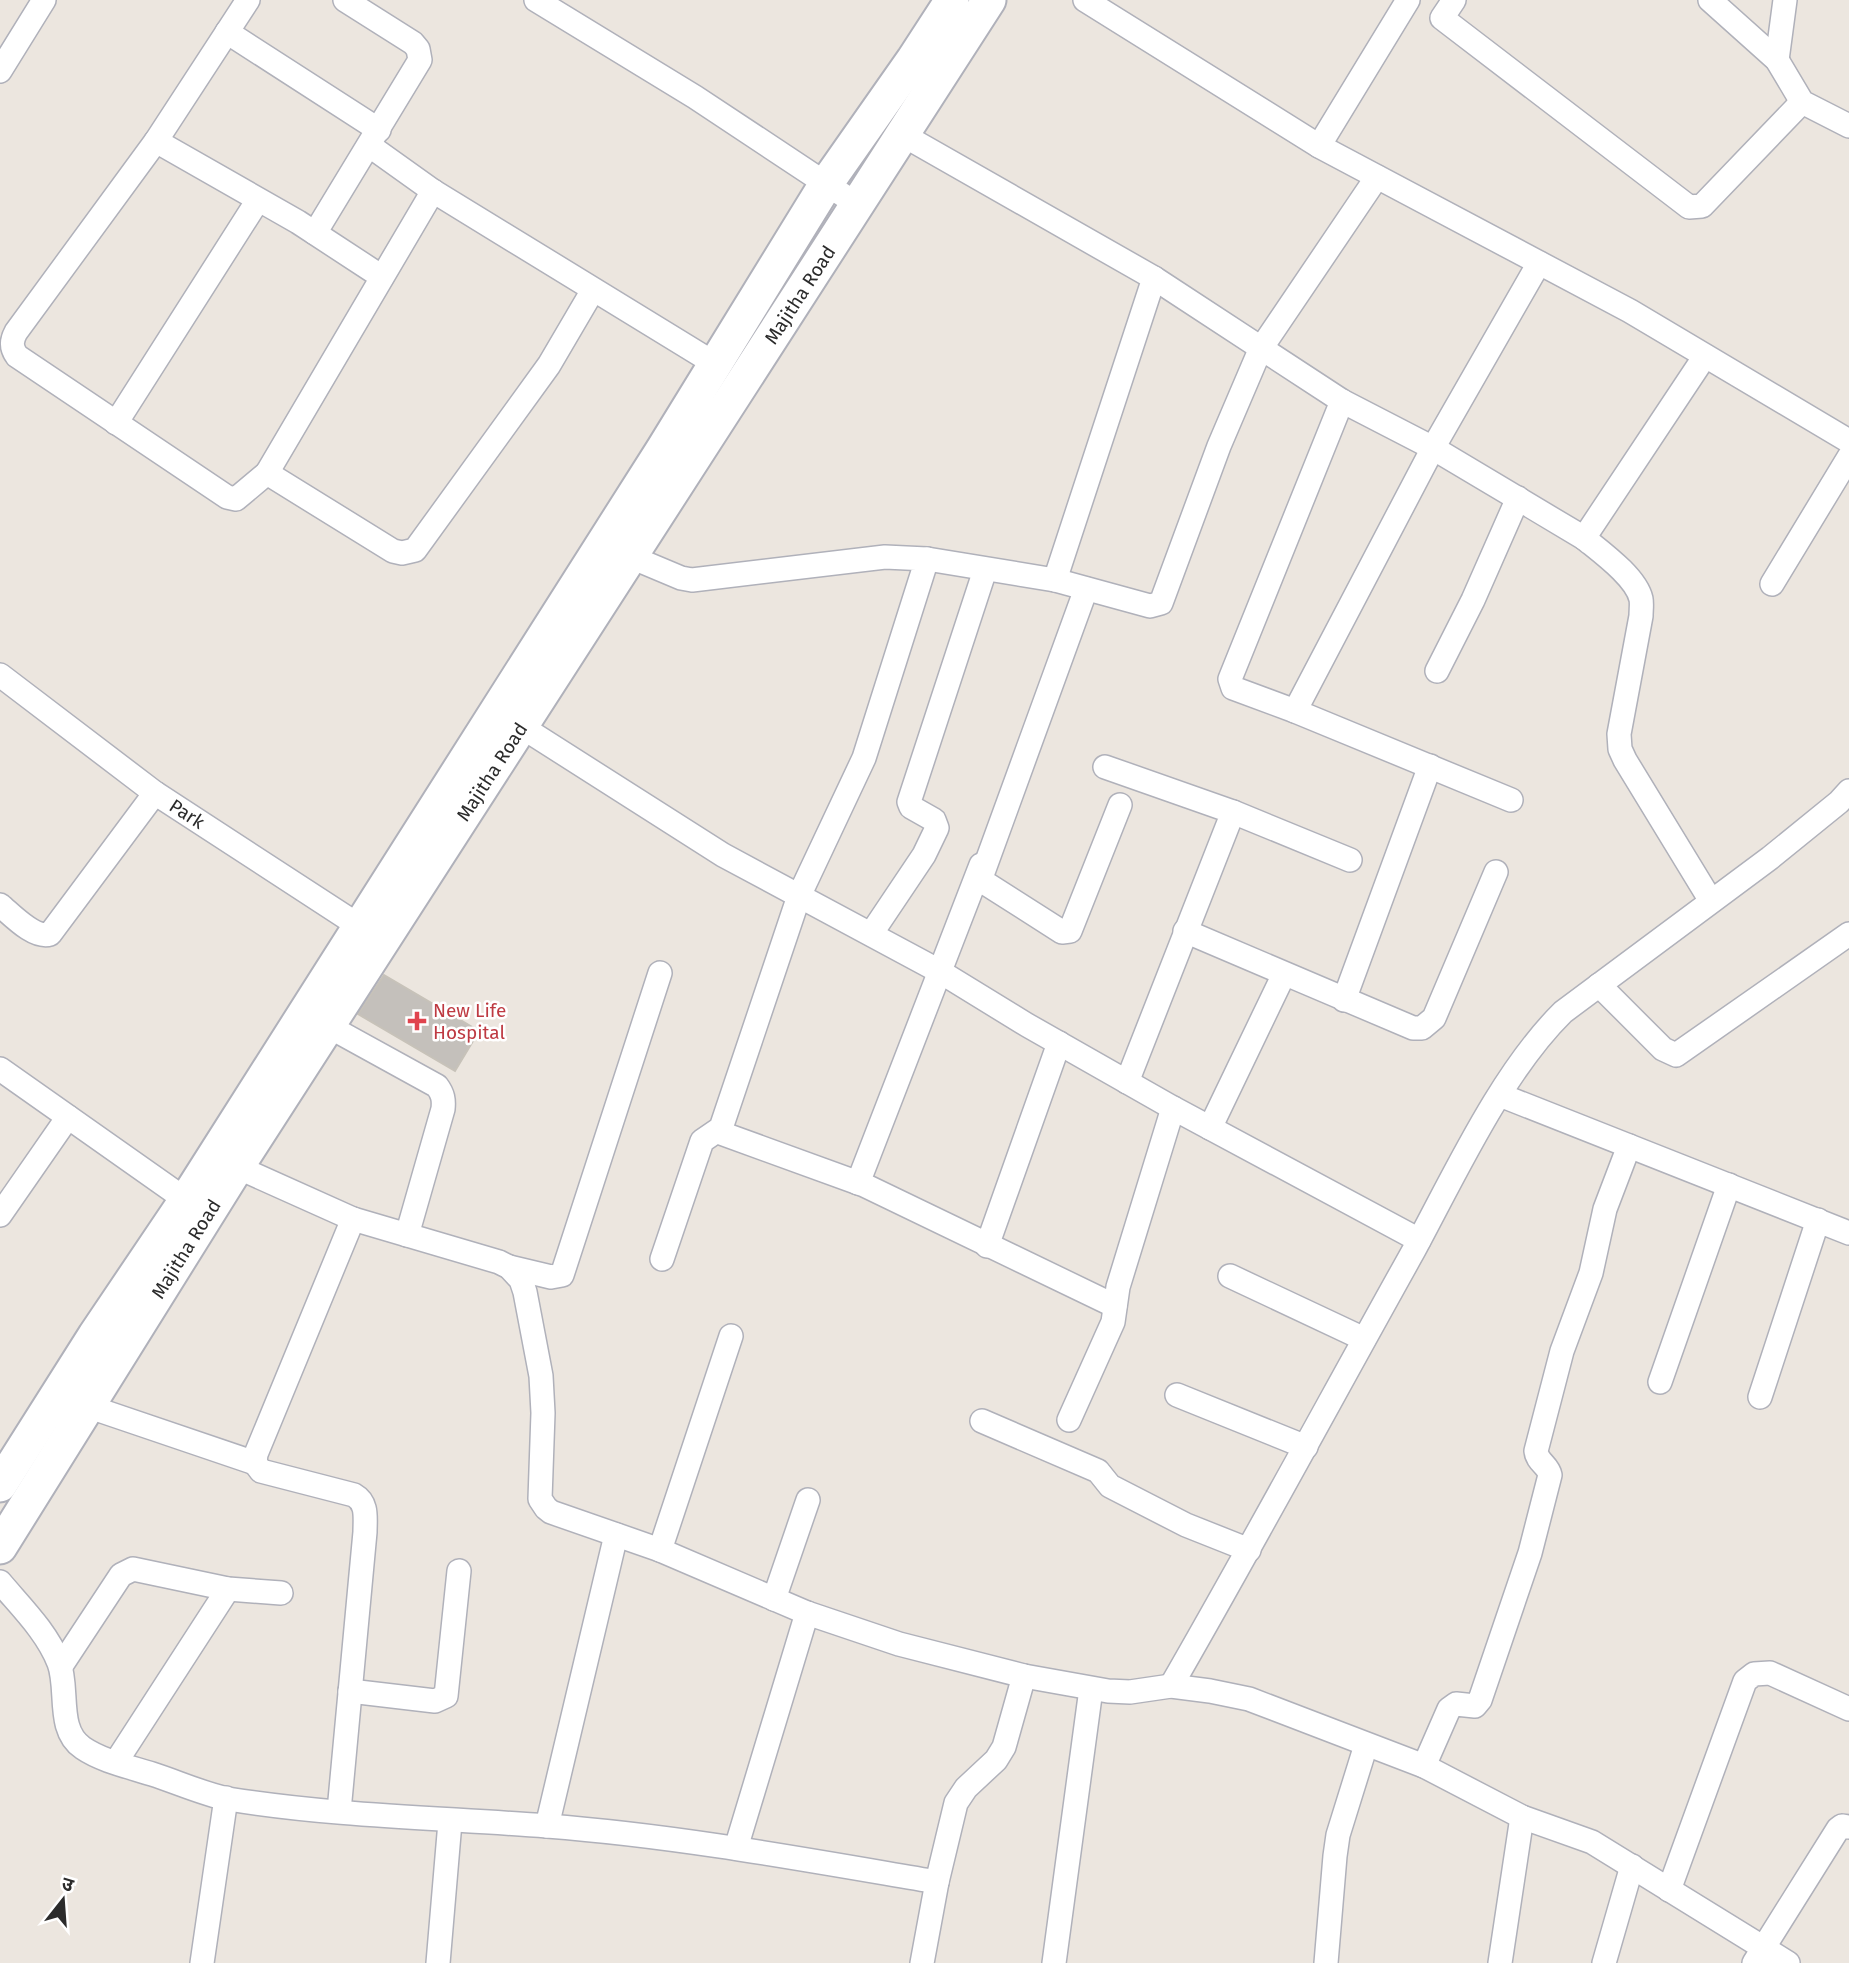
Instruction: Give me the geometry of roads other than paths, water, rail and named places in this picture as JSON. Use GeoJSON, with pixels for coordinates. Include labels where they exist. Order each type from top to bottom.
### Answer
{"type":"FeatureCollection","features":[{"type":"Feature","properties":{"kind":"main road","name":"Majitha Road"},"geometry":{"type":"LineString","coordinates":[[0,1485],[110,1339],[225,1162],[509,718],[826,184],[914,60],[952,0]]}},
{"type":"Feature","properties":{"kind":"main road","name":"Majitha Road"},"geometry":{"type":"LineString","coordinates":[[509,718],[631,557],[903,135],[986,1]]}},
{"type":"Feature","properties":{"kind":"main road","name":"Majitha Road"},"geometry":{"type":"LineString","coordinates":[[0,1547],[87,1406],[110,1339],[186,1200],[225,1162],[328,1026],[371,934]]}},
{"type":"Feature","properties":{"kind":"street"},"geometry":{"type":"LineString","coordinates":[[0,71],[44,0]]}},
{"type":"Feature","properties":{"kind":"street"},"geometry":{"type":"LineString","coordinates":[[248,0],[156,141],[16,332],[12,342],[17,356],[227,497],[236,499],[267,473],[433,191]]}},
{"type":"Feature","properties":{"kind":"street"},"geometry":{"type":"LineString","coordinates":[[314,233],[418,65],[420,55],[413,43],[345,0]]}},
{"type":"Feature","properties":{"kind":"street"},"geometry":{"type":"LineString","coordinates":[[536,0],[695,97],[858,205]]}},
{"type":"Feature","properties":{"kind":"street"},"geometry":{"type":"LineString","coordinates":[[1085,0],[1319,146],[1630,311],[1849,440]]}},
{"type":"Feature","properties":{"kind":"street"},"geometry":{"type":"LineString","coordinates":[[1319,146],[1408,0]]}},
{"type":"Feature","properties":{"kind":"street"},"geometry":{"type":"LineString","coordinates":[[1417,0],[1448,9],[1689,207],[1702,206],[1802,102]]}},
{"type":"Feature","properties":{"kind":"street"},"geometry":{"type":"LineString","coordinates":[[1710,0],[1777,61],[1802,102],[1849,126]]}},
{"type":"Feature","properties":{"kind":"street"},"geometry":{"type":"LineString","coordinates":[[1777,61],[1785,0]]}},
{"type":"Feature","properties":{"kind":"street"},"geometry":{"type":"LineString","coordinates":[[226,32],[374,138],[433,191],[717,365]]}},
{"type":"Feature","properties":{"kind":"street"},"geometry":{"type":"LineString","coordinates":[[903,135],[1154,278],[1260,350],[1342,401],[1433,448],[1584,538],[1617,565],[1637,590],[1641,600],[1641,616],[1619,734],[1620,749],[1711,901]]}},
{"type":"Feature","properties":{"kind":"street"},"geometry":{"type":"LineString","coordinates":[[156,141],[314,233],[382,277]]}},
{"type":"Feature","properties":{"kind":"street"},"geometry":{"type":"LineString","coordinates":[[631,557],[692,580],[885,557],[927,559],[1055,580],[1150,606],[1161,603],[1219,446],[1260,350],[1377,177]]}},
{"type":"Feature","properties":{"kind":"street"},"geometry":{"type":"LineString","coordinates":[[116,423],[258,200]]}},
{"type":"Feature","properties":{"kind":"street"},"geometry":{"type":"LineString","coordinates":[[1295,712],[1433,448],[1539,263]]}},
{"type":"Feature","properties":{"kind":"street"},"geometry":{"type":"LineString","coordinates":[[1055,580],[1154,278]]}},
{"type":"Feature","properties":{"kind":"street"},"geometry":{"type":"LineString","coordinates":[[267,473],[393,551],[402,553],[415,550],[549,365],[593,290]]}},
{"type":"Feature","properties":{"kind":"street"},"geometry":{"type":"LineString","coordinates":[[1584,538],[1705,356]]}},
{"type":"Feature","properties":{"kind":"street"},"geometry":{"type":"LineString","coordinates":[[1342,401],[1230,679],[1233,688],[1511,800]]}},
{"type":"Feature","properties":{"kind":"street"},"geometry":{"type":"LineString","coordinates":[[1772,584],[1849,457]]}},
{"type":"Feature","properties":{"kind":"street"},"geometry":{"type":"LineString","coordinates":[[1437,671],[1473,600],[1518,498]]}},
{"type":"Feature","properties":{"kind":"street"},"geometry":{"type":"LineString","coordinates":[[662,1259],[702,1141],[718,1132],[799,896],[864,758],[927,559]]}},
{"type":"Feature","properties":{"kind":"street"},"geometry":{"type":"LineString","coordinates":[[871,934],[924,855],[937,828],[934,820],[911,807],[909,802],[985,570]]}},
{"type":"Feature","properties":{"kind":"street"},"geometry":{"type":"LineString","coordinates":[[1086,589],[982,881],[1062,932],[1070,931],[1120,805]]}},
{"type":"Feature","properties":{"kind":"street","name":"Park"},"geometry":{"type":"LineString","coordinates":[[0,675],[155,793],[371,934]]}},
{"type":"Feature","properties":{"kind":"street"},"geometry":{"type":"LineString","coordinates":[[858,1183],[1054,676]]}},
{"type":"Feature","properties":{"kind":"street"},"geometry":{"type":"LineString","coordinates":[[509,718],[687,834],[939,971],[1173,1108],[1419,1240]]}},
{"type":"Feature","properties":{"kind":"street"},"geometry":{"type":"LineString","coordinates":[[1344,1000],[1430,766]]}},
{"type":"Feature","properties":{"kind":"street"},"geometry":{"type":"LineString","coordinates":[[1105,767],[1233,813],[1350,860]]}},
{"type":"Feature","properties":{"kind":"street"},"geometry":{"type":"LineString","coordinates":[[0,905],[37,933],[45,936],[50,934],[155,793]]}},
{"type":"Feature","properties":{"kind":"street"},"geometry":{"type":"LineString","coordinates":[[1171,1686],[1500,1095],[1550,1025],[1599,985],[1846,801]]}},
{"type":"Feature","properties":{"kind":"street"},"geometry":{"type":"LineString","coordinates":[[1127,1082],[1233,813]]}},
{"type":"Feature","properties":{"kind":"street"},"geometry":{"type":"LineString","coordinates":[[1185,931],[1344,1000],[1413,1028],[1422,1028],[1434,1018],[1496,872]]}},
{"type":"Feature","properties":{"kind":"street"},"geometry":{"type":"LineString","coordinates":[[1599,985],[1664,1049],[1676,1055],[1849,934]]}},
{"type":"Feature","properties":{"kind":"street"},"geometry":{"type":"LineString","coordinates":[[225,1162],[353,1219],[509,1267],[551,1277],[562,1275],[660,974]]}},
{"type":"Feature","properties":{"kind":"street"},"geometry":{"type":"LineString","coordinates":[[1210,1128],[1284,974]]}},
{"type":"Feature","properties":{"kind":"street"},"geometry":{"type":"LineString","coordinates":[[328,1026],[438,1086],[441,1091],[443,1109],[408,1235]]}},
{"type":"Feature","properties":{"kind":"street"},"geometry":{"type":"LineString","coordinates":[[988,1246],[1059,1043]]}},
{"type":"Feature","properties":{"kind":"street"},"geometry":{"type":"LineString","coordinates":[[0,1069],[186,1200]]}},
{"type":"Feature","properties":{"kind":"street"},"geometry":{"type":"LineString","coordinates":[[1500,1095],[1849,1233]]}},
{"type":"Feature","properties":{"kind":"street"},"geometry":{"type":"LineString","coordinates":[[1069,1420],[1111,1329],[1118,1287],[1173,1108]]}},
{"type":"Feature","properties":{"kind":"street"},"geometry":{"type":"LineString","coordinates":[[0,1214],[68,1117]]}},
{"type":"Feature","properties":{"kind":"street"},"geometry":{"type":"LineString","coordinates":[[718,1132],[858,1183],[1115,1306]]}},
{"type":"Feature","properties":{"kind":"street"},"geometry":{"type":"LineString","coordinates":[[1423,1766],[1448,1709],[1456,1704],[1475,1706],[1480,1700],[1530,1553],[1550,1475],[1536,1451],[1562,1351],[1591,1273],[1609,1193],[1629,1146]]}},
{"type":"Feature","properties":{"kind":"street"},"geometry":{"type":"LineString","coordinates":[[1660,1382],[1729,1185]]}},
{"type":"Feature","properties":{"kind":"street"},"geometry":{"type":"LineString","coordinates":[[255,1463],[256,1454],[353,1219]]}},
{"type":"Feature","properties":{"kind":"street"},"geometry":{"type":"LineString","coordinates":[[1760,1397],[1818,1220]]}},
{"type":"Feature","properties":{"kind":"street"},"geometry":{"type":"LineString","coordinates":[[509,1267],[521,1280],[526,1292],[541,1376],[543,1413],[540,1499],[551,1512],[660,1549],[807,1614],[864,1634],[1024,1676],[1091,1689],[1130,1692],[1171,1686],[1249,1699],[1423,1766],[1522,1817],[1592,1842],[1669,1890],[1759,1956],[1788,1963]]}},
{"type":"Feature","properties":{"kind":"street"},"geometry":{"type":"LineString","coordinates":[[1230,1276],[1364,1339]]}},
{"type":"Feature","properties":{"kind":"street"},"geometry":{"type":"LineString","coordinates":[[660,1549],[731,1336]]}},
{"type":"Feature","properties":{"kind":"street"},"geometry":{"type":"LineString","coordinates":[[1177,1395],[1306,1447]]}},
{"type":"Feature","properties":{"kind":"street"},"geometry":{"type":"LineString","coordinates":[[87,1406],[255,1463],[261,1471],[354,1496],[365,1507],[365,1532],[339,1811]]}},
{"type":"Feature","properties":{"kind":"street"},"geometry":{"type":"LineString","coordinates":[[982,1421],[1098,1471],[1110,1486],[1185,1525],[1249,1550]]}},
{"type":"Feature","properties":{"kind":"street"},"geometry":{"type":"LineString","coordinates":[[774,1599],[808,1500]]}},
{"type":"Feature","properties":{"kind":"street"},"geometry":{"type":"LineString","coordinates":[[547,1826],[616,1535]]}},
{"type":"Feature","properties":{"kind":"street"},"geometry":{"type":"LineString","coordinates":[[61,1666],[127,1571],[142,1570],[228,1589],[281,1593]]}},
{"type":"Feature","properties":{"kind":"street"},"geometry":{"type":"LineString","coordinates":[[350,1691],[435,1701],[446,1696],[460,1571]]}},
{"type":"Feature","properties":{"kind":"street"},"geometry":{"type":"LineString","coordinates":[[0,1581],[46,1638],[61,1666],[67,1724],[71,1735],[83,1748],[116,1762],[226,1798],[450,1822],[547,1826],[736,1848],[937,1882]]}},
{"type":"Feature","properties":{"kind":"street"},"geometry":{"type":"LineString","coordinates":[[116,1762],[228,1589]]}},
{"type":"Feature","properties":{"kind":"street"},"geometry":{"type":"LineString","coordinates":[[736,1848],[807,1614]]}},
{"type":"Feature","properties":{"kind":"street"},"geometry":{"type":"LineString","coordinates":[[1669,1890],[1745,1681],[1750,1676],[1770,1672],[1849,1709]]}},
{"type":"Feature","properties":{"kind":"street"},"geometry":{"type":"LineString","coordinates":[[922,1963],[937,1882],[956,1803],[966,1788],[996,1760],[1004,1747],[1024,1676]]}},
{"type":"Feature","properties":{"kind":"street"},"geometry":{"type":"LineString","coordinates":[[1054,1963],[1091,1689]]}},
{"type":"Feature","properties":{"kind":"street"},"geometry":{"type":"LineString","coordinates":[[1326,1963],[1336,1846],[1366,1745]]}},
{"type":"Feature","properties":{"kind":"street"},"geometry":{"type":"LineString","coordinates":[[202,1963],[226,1798]]}},
{"type":"Feature","properties":{"kind":"street"},"geometry":{"type":"LineString","coordinates":[[1500,1963],[1522,1817]]}},
{"type":"Feature","properties":{"kind":"street"},"geometry":{"type":"LineString","coordinates":[[438,1963],[450,1822]]}},
{"type":"Feature","properties":{"kind":"street"},"geometry":{"type":"LineString","coordinates":[[1759,1956],[1838,1829],[1842,1826],[1849,1827]]}},
{"type":"Feature","properties":{"kind":"street"},"geometry":{"type":"LineString","coordinates":[[1604,1963],[1632,1866]]}},
{"type":"Feature","properties":{"kind":"place","name":"New Life Hospital"},"geometry":{"type":"Point","coordinates":[417,1021]}}]}
